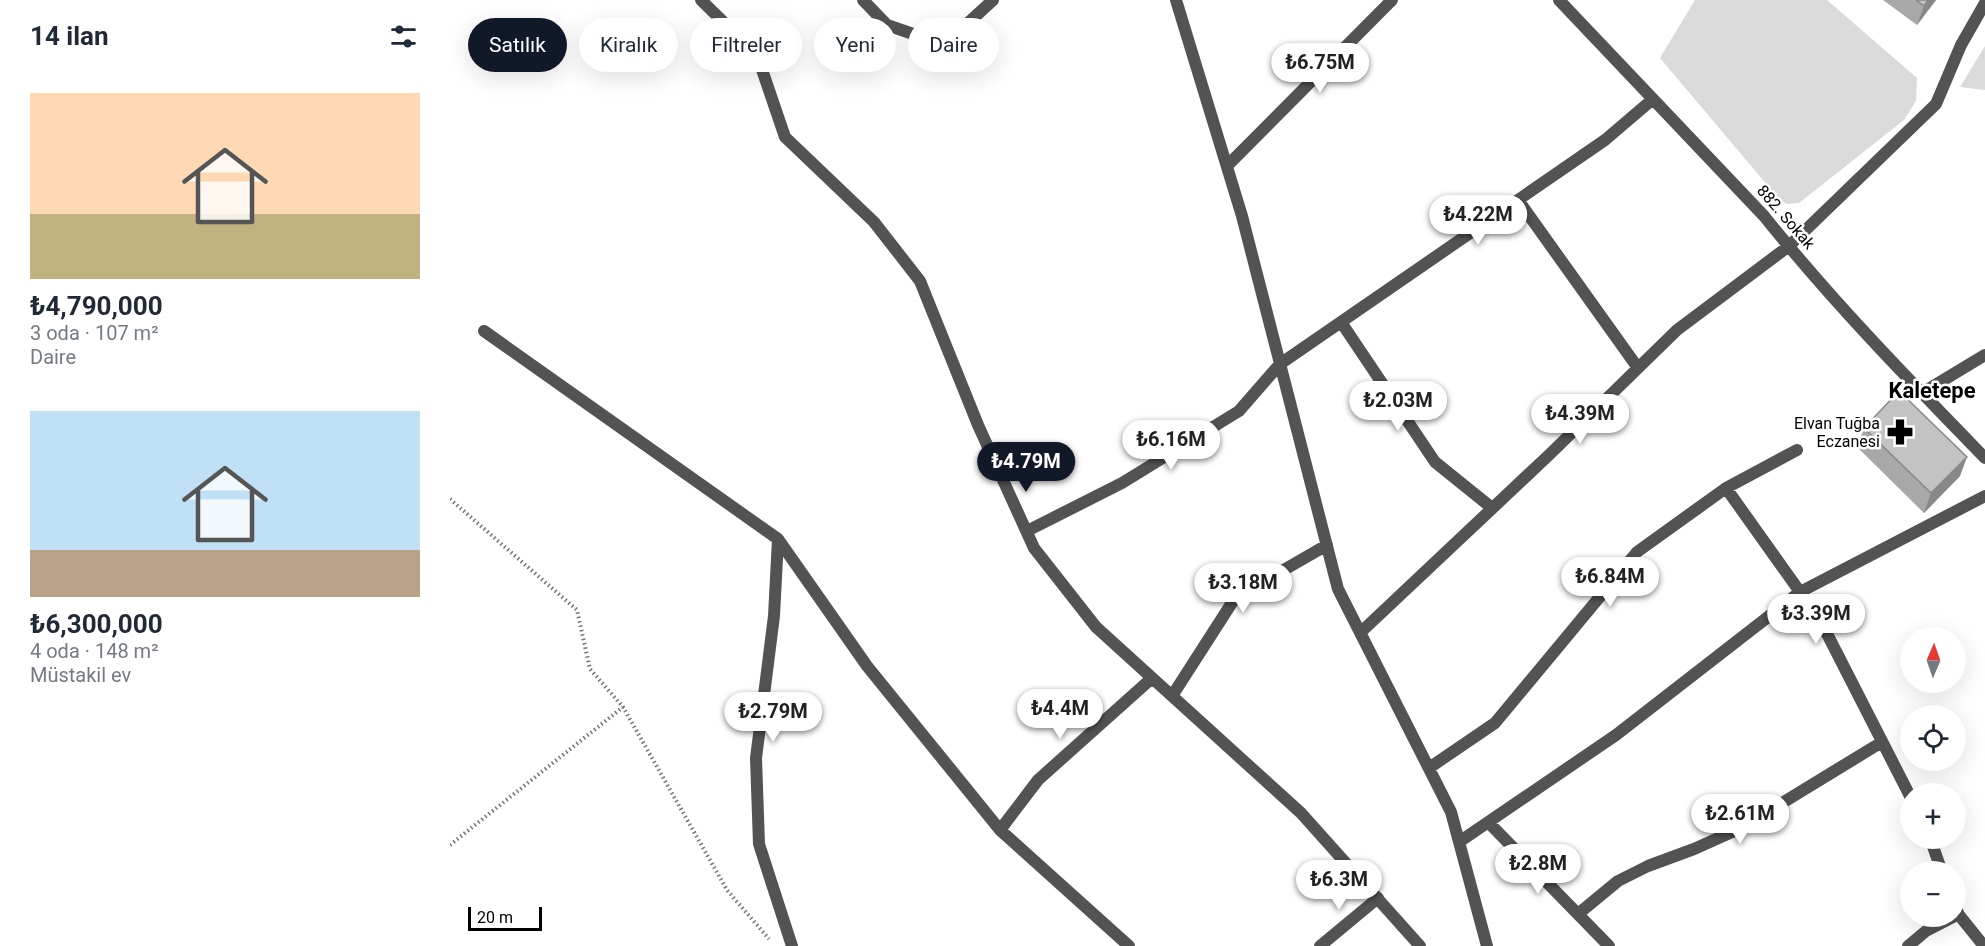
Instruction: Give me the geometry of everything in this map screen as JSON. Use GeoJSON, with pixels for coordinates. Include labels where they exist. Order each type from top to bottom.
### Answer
{"type":"FeatureCollection","features":[{"type":"Feature","properties":{"kind":"street"},"geometry":{"type":"LineString","coordinates":[[701,0],[757,55],[785,137],[874,222],[920,281],[978,425],[1034,548],[1096,627],[1301,813],[1420,946]]}},
{"type":"Feature","properties":{"kind":"street"},"geometry":{"type":"LineString","coordinates":[[863,0],[887,25],[916,35],[967,24],[993,0]]}},
{"type":"Feature","properties":{"kind":"street"},"geometry":{"type":"LineString","coordinates":[[1176,0],[1227,166],[1338,589],[1451,812],[1487,946]]}},
{"type":"Feature","properties":{"kind":"street"},"geometry":{"type":"LineString","coordinates":[[1227,166],[1392,0]]}},
{"type":"Feature","properties":{"kind":"street","name":"882. Sokak"},"geometry":{"type":"LineString","coordinates":[[1559,0],[1764,216],[1788,246],[1922,393],[1985,458]]}},
{"type":"Feature","properties":{"kind":"street"},"geometry":{"type":"LineString","coordinates":[[1361,632],[1677,330],[1788,246],[1936,104],[1961,45],[1985,3]]}},
{"type":"Feature","properties":{"kind":"street"},"geometry":{"type":"LineString","coordinates":[[1027,531],[1122,483],[1239,411],[1280,364],[1605,140],[1653,99]]}},
{"type":"Feature","properties":{"kind":"street"},"geometry":{"type":"LineString","coordinates":[[1518,200],[1638,368]]}},
{"type":"Feature","properties":{"kind":"street"},"geometry":{"type":"LineString","coordinates":[[1341,322],[1436,462],[1492,508]]}},
{"type":"Feature","properties":{"kind":"street"},"geometry":{"type":"LineString","coordinates":[[484,331],[778,539],[867,666],[1000,830],[1128,946]]}},
{"type":"Feature","properties":{"kind":"street"},"geometry":{"type":"LineString","coordinates":[[1922,393],[1985,355]]}},
{"type":"Feature","properties":{"kind":"street"},"geometry":{"type":"LineString","coordinates":[[1429,768],[1495,723],[1637,552],[1726,488],[1797,450]]}},
{"type":"Feature","properties":{"kind":"street"},"geometry":{"type":"LineString","coordinates":[[1726,488],[1821,620],[1903,783]]}},
{"type":"Feature","properties":{"kind":"street"},"geometry":{"type":"LineString","coordinates":[[1459,842],[1617,735],[1800,592],[1985,496]]}},
{"type":"Feature","properties":{"kind":"street"},"geometry":{"type":"LineString","coordinates":[[778,539],[774,616],[756,758],[759,844],[792,946]]}},
{"type":"Feature","properties":{"kind":"street"},"geometry":{"type":"LineString","coordinates":[[1172,696],[1235,598],[1327,545]]}},
{"type":"Feature","properties":{"kind":"street"},"geometry":{"type":"LineString","coordinates":[[1000,830],[1038,780],[1152,678]]}},
{"type":"Feature","properties":{"kind":"street"},"geometry":{"type":"LineString","coordinates":[[1578,914],[1618,881],[1648,866],[1742,828],[1882,742]]}},
{"type":"Feature","properties":{"kind":"street"},"geometry":{"type":"LineString","coordinates":[[1488,822],[1609,946]]}},
{"type":"Feature","properties":{"kind":"street"},"geometry":{"type":"LineString","coordinates":[[1320,946],[1378,898]]}},
{"type":"Feature","properties":{"kind":"street"},"geometry":{"type":"LineString","coordinates":[[1966,925],[1984,946]]}},
{"type":"Feature","properties":{"kind":"street"},"geometry":{"type":"LineString","coordinates":[[1908,946],[1933,927]]}},
{"type":"Feature","properties":{"kind":"path"},"geometry":{"type":"LineString","coordinates":[[450,499],[577,610],[590,669],[623,707],[727,890],[776,946]]}},
{"type":"Feature","properties":{"kind":"path"},"geometry":{"type":"LineString","coordinates":[[450,845],[623,707]]}},
{"type":"Feature","properties":{"kind":"shaded area"},"geometry":{"type":"Polygon","coordinates":[[[1695,0],[1827,0],[1917,78],[1916,101],[1904,120],[1799,203],[1787,204],[1779,199],[1660,58],[1695,0]]]}},
{"type":"Feature","properties":{"kind":"shaded area"},"geometry":{"type":"Polygon","coordinates":[[[1985,46],[1985,90],[1960,87],[1985,46]]]}},
{"type":"Feature","properties":{"kind":"building"},"geometry":{"type":"Polygon","coordinates":[[[1916,0],[1928,0],[1924,6],[1916,0]]]}},
{"type":"Feature","properties":{"kind":"building"},"geometry":{"type":"Polygon","coordinates":[[[1899,391],[1967,457],[1931,493],[1864,428],[1899,391]]]}},
{"type":"Feature","properties":{"kind":"place","name":"Elvan Tuğba Eczanesi"},"geometry":{"type":"Point","coordinates":[1900,432]}},
{"type":"Feature","properties":{"kind":"district","name":"Kaletepe"},"geometry":{"type":"Point","coordinates":[1932,390]}}]}
